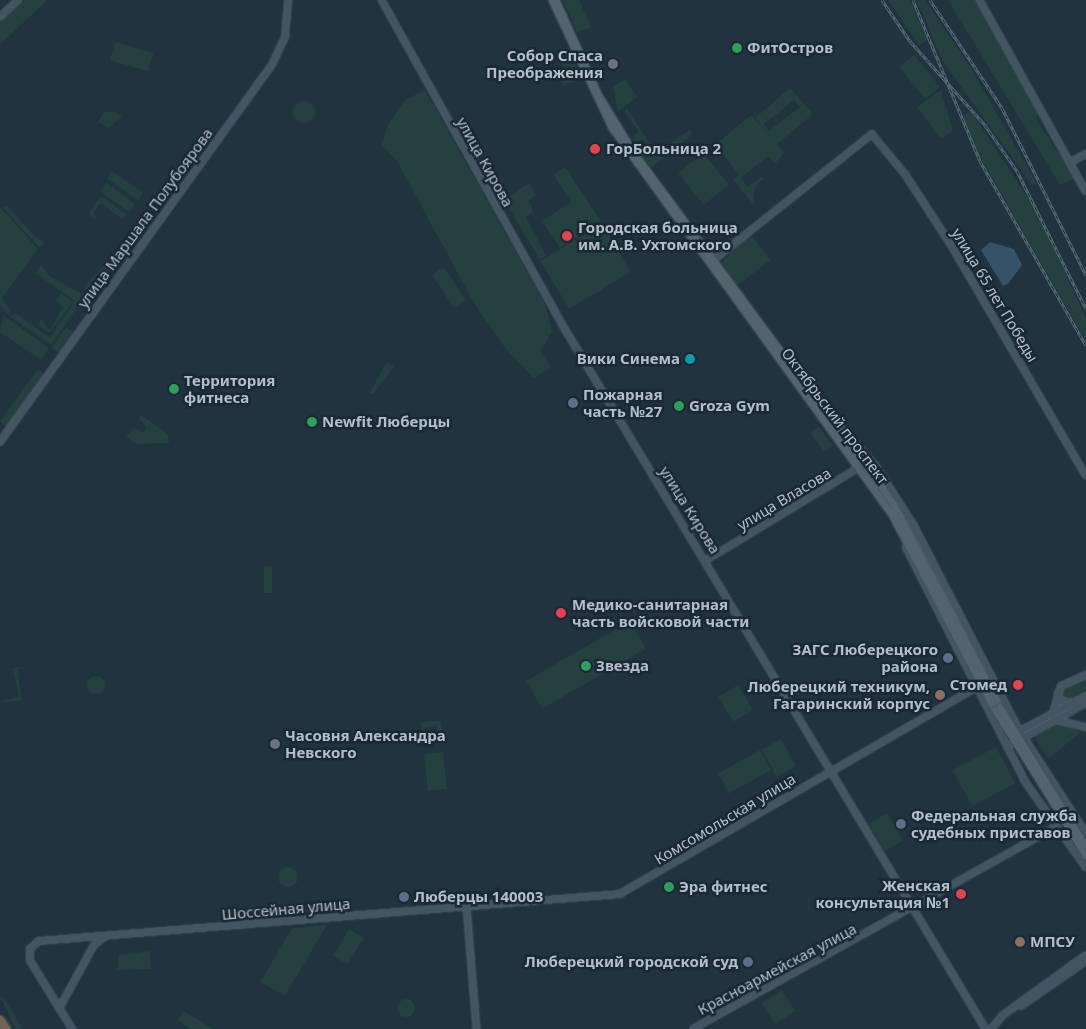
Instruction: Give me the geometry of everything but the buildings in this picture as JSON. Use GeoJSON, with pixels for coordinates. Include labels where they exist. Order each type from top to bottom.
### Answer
{"type":"FeatureCollection","features":[{"type":"Feature","properties":{"kind":"highway"},"geometry":{"type":"LineString","coordinates":[[0,1020],[6,1029]]}},
{"type":"Feature","properties":{"kind":"main road","name":"Октябрьский проспект"},"geometry":{"type":"LineString","coordinates":[[552,0],[612,128],[891,513],[997,708],[1086,846]]}},
{"type":"Feature","properties":{"kind":"main road","name":"Октябрьский проспект"},"geometry":{"type":"LineString","coordinates":[[556,0],[617,125],[710,263],[866,465],[908,529],[1034,780],[1086,856]]}},
{"type":"Feature","properties":{"kind":"street"},"geometry":{"type":"LineString","coordinates":[[0,17],[18,0]]}},
{"type":"Feature","properties":{"kind":"street","name":"улица Маршала Полубоярова"},"geometry":{"type":"LineString","coordinates":[[0,442],[272,65],[285,37],[288,0]]}},
{"type":"Feature","properties":{"kind":"street","name":"улица Кирова"},"geometry":{"type":"LineString","coordinates":[[382,0],[567,332],[986,1029]]}},
{"type":"Feature","properties":{"kind":"street"},"geometry":{"type":"LineString","coordinates":[[980,0],[1086,191]]}},
{"type":"Feature","properties":{"kind":"street","name":"улица 65 лет Победы"},"geometry":{"type":"LineString","coordinates":[[710,263],[872,134],[906,175],[948,239],[1086,475]]}},
{"type":"Feature","properties":{"kind":"street"},"geometry":{"type":"LineString","coordinates":[[1071,162],[1086,154]]}},
{"type":"Feature","properties":{"kind":"street"},"geometry":{"type":"LineString","coordinates":[[812,395],[877,467],[926,546],[1020,731],[1086,834]]}},
{"type":"Feature","properties":{"kind":"street"},"geometry":{"type":"LineString","coordinates":[[866,465],[877,467]]}},
{"type":"Feature","properties":{"kind":"street","name":"улица Власова"},"geometry":{"type":"LineString","coordinates":[[705,561],[858,468],[866,465]]}},
{"type":"Feature","properties":{"kind":"street"},"geometry":{"type":"LineString","coordinates":[[891,513],[975,688],[1007,747],[1056,827],[1086,867]]}},
{"type":"Feature","properties":{"kind":"street"},"geometry":{"type":"LineString","coordinates":[[1052,719],[1058,691],[1086,675]]}},
{"type":"Feature","properties":{"kind":"street","name":"Комсомольская улица"},"geometry":{"type":"LineString","coordinates":[[467,906],[629,891],[831,770],[975,688]]}},
{"type":"Feature","properties":{"kind":"street"},"geometry":{"type":"LineString","coordinates":[[1058,691],[1062,701],[1076,705],[1086,703]]}},
{"type":"Feature","properties":{"kind":"street"},"geometry":{"type":"LineString","coordinates":[[1007,747],[1025,739],[1052,719],[1076,705],[1086,696]]}},
{"type":"Feature","properties":{"kind":"street"},"geometry":{"type":"LineString","coordinates":[[1076,705],[1072,718],[1076,725]]}},
{"type":"Feature","properties":{"kind":"street"},"geometry":{"type":"LineString","coordinates":[[1020,731],[1052,719],[1086,727]]}},
{"type":"Feature","properties":{"kind":"street","name":"Красноармейская улица"},"geometry":{"type":"LineString","coordinates":[[693,1029],[1056,827],[1058,813],[1073,816]]}},
{"type":"Feature","properties":{"kind":"street"},"geometry":{"type":"LineString","coordinates":[[467,906],[477,1029]]}},
{"type":"Feature","properties":{"kind":"street","name":"Шоссейная улица"},"geometry":{"type":"LineString","coordinates":[[72,1029],[30,961],[30,949],[39,941],[467,906]]}},
{"type":"Feature","properties":{"kind":"street"},"geometry":{"type":"LineString","coordinates":[[59,1009],[62,999],[90,951],[106,936]]}},
{"type":"Feature","properties":{"kind":"street"},"geometry":{"type":"LineString","coordinates":[[80,938],[90,951]]}},
{"type":"Feature","properties":{"kind":"street"},"geometry":{"type":"LineString","coordinates":[[992,1027],[1086,955]]}},
{"type":"Feature","properties":{"kind":"street"},"geometry":{"type":"LineString","coordinates":[[992,1027],[1086,961]]}},
{"type":"Feature","properties":{"kind":"street"},"geometry":{"type":"LineString","coordinates":[[54,1000],[62,999]]}},
{"type":"Feature","properties":{"kind":"street"},"geometry":{"type":"LineString","coordinates":[[982,1022],[992,1027]]}},
{"type":"Feature","properties":{"kind":"green space"},"geometry":{"type":"Polygon","coordinates":[[[24,0],[47,0],[0,45],[0,23],[24,0]]]}},
{"type":"Feature","properties":{"kind":"green space"},"geometry":{"type":"Polygon","coordinates":[[[563,0],[579,0],[591,27],[577,33],[563,0]]]}},
{"type":"Feature","properties":{"kind":"green space"},"geometry":{"type":"Polygon","coordinates":[[[888,0],[910,0],[928,40],[919,45],[888,0]]]}},
{"type":"Feature","properties":{"kind":"green space"},"geometry":{"type":"Polygon","coordinates":[[[917,0],[925,0],[971,68],[1037,184],[1032,185],[942,60],[917,0]]]}},
{"type":"Feature","properties":{"kind":"green space"},"geometry":{"type":"Polygon","coordinates":[[[948,0],[975,0],[1038,114],[1037,121],[1075,178],[1060,185],[948,0]]]}},
{"type":"Feature","properties":{"kind":"green space"},"geometry":{"type":"Polygon","coordinates":[[[115,42],[153,53],[148,71],[110,60],[115,42]]]}},
{"type":"Feature","properties":{"kind":"green space"},"geometry":{"type":"Polygon","coordinates":[[[571,55],[581,77],[563,86],[559,78],[566,75],[560,60],[571,55]]]}},
{"type":"Feature","properties":{"kind":"green space"},"geometry":{"type":"Polygon","coordinates":[[[914,55],[940,87],[925,99],[899,67],[914,55]]]}},
{"type":"Feature","properties":{"kind":"green space"},"geometry":{"type":"Polygon","coordinates":[[[625,79],[637,97],[618,112],[613,87],[625,79]]]}},
{"type":"Feature","properties":{"kind":"green space"},"geometry":{"type":"Polygon","coordinates":[[[790,88],[813,114],[777,144],[755,118],[790,88]],[[794,100],[764,124],[769,131],[800,107],[794,100]]]}},
{"type":"Feature","properties":{"kind":"green space"},"geometry":{"type":"Polygon","coordinates":[[[425,90],[545,304],[552,332],[541,350],[551,368],[534,378],[505,348],[474,303],[397,161],[382,145],[388,125],[405,100],[425,90]]]}},
{"type":"Feature","properties":{"kind":"green space"},"geometry":{"type":"Polygon","coordinates":[[[941,90],[953,131],[941,139],[917,107],[941,90]]]}},
{"type":"Feature","properties":{"kind":"green space"},"geometry":{"type":"Polygon","coordinates":[[[304,101],[312,104],[315,112],[312,120],[304,123],[296,120],[293,112],[296,104],[304,101]]]}},
{"type":"Feature","properties":{"kind":"green space"},"geometry":{"type":"Polygon","coordinates":[[[627,108],[656,154],[689,130],[693,134],[651,168],[640,152],[648,146],[642,139],[635,143],[632,137],[638,132],[624,110],[627,108]]]}},
{"type":"Feature","properties":{"kind":"green space"},"geometry":{"type":"Polygon","coordinates":[[[971,111],[1040,216],[1086,319],[1086,341],[979,155],[962,116],[971,111]]]}},
{"type":"Feature","properties":{"kind":"green space"},"geometry":{"type":"Polygon","coordinates":[[[104,112],[116,112],[122,116],[109,128],[98,122],[104,112]]]}},
{"type":"Feature","properties":{"kind":"green space"},"geometry":{"type":"Polygon","coordinates":[[[751,115],[784,152],[775,164],[768,156],[741,178],[747,187],[761,177],[764,179],[755,186],[753,204],[733,180],[739,175],[715,145],[751,115]]]}},
{"type":"Feature","properties":{"kind":"green space"},"geometry":{"type":"Polygon","coordinates":[[[703,153],[729,185],[704,205],[678,173],[703,153]]]}},
{"type":"Feature","properties":{"kind":"green space"},"geometry":{"type":"Polygon","coordinates":[[[565,167],[601,221],[560,248],[542,221],[571,202],[553,174],[565,167]]]}},
{"type":"Feature","properties":{"kind":"green space"},"geometry":{"type":"Polygon","coordinates":[[[112,171],[143,193],[138,200],[107,178],[112,171]]]}},
{"type":"Feature","properties":{"kind":"green space"},"geometry":{"type":"Polygon","coordinates":[[[106,183],[135,204],[129,212],[100,191],[106,183]]]}},
{"type":"Feature","properties":{"kind":"green space"},"geometry":{"type":"Polygon","coordinates":[[[529,183],[536,195],[529,200],[533,212],[526,217],[546,256],[540,260],[504,200],[529,183]]]}},
{"type":"Feature","properties":{"kind":"green space"},"geometry":{"type":"Polygon","coordinates":[[[101,196],[126,214],[122,219],[101,203],[94,212],[95,219],[88,214],[101,196]]]}},
{"type":"Feature","properties":{"kind":"green space"},"geometry":{"type":"Polygon","coordinates":[[[6,205],[35,236],[46,244],[39,247],[3,208],[6,205]]]}},
{"type":"Feature","properties":{"kind":"green space"},"geometry":{"type":"Polygon","coordinates":[[[0,207],[38,249],[2,298],[11,312],[9,316],[0,305],[0,207]]]}},
{"type":"Feature","properties":{"kind":"green space"},"geometry":{"type":"Polygon","coordinates":[[[149,213],[156,219],[90,294],[83,288],[149,213]]]}},
{"type":"Feature","properties":{"kind":"green space"},"geometry":{"type":"Polygon","coordinates":[[[602,224],[631,272],[569,309],[540,261],[602,224]]]}},
{"type":"Feature","properties":{"kind":"green space"},"geometry":{"type":"Polygon","coordinates":[[[750,234],[771,260],[737,285],[721,263],[750,234]]]}},
{"type":"Feature","properties":{"kind":"green space"},"geometry":{"type":"Polygon","coordinates":[[[41,265],[50,276],[85,296],[51,345],[11,317],[15,313],[50,338],[75,301],[35,273],[41,265]]]}},
{"type":"Feature","properties":{"kind":"green space"},"geometry":{"type":"Polygon","coordinates":[[[444,267],[466,301],[454,308],[432,275],[444,267]]]}},
{"type":"Feature","properties":{"kind":"green space"},"geometry":{"type":"Polygon","coordinates":[[[61,293],[73,302],[49,333],[38,325],[41,319],[50,330],[63,307],[56,301],[61,293]]]}},
{"type":"Feature","properties":{"kind":"green space"},"geometry":{"type":"Polygon","coordinates":[[[3,315],[49,348],[41,360],[0,332],[3,315]]]}},
{"type":"Feature","properties":{"kind":"green space"},"geometry":{"type":"Polygon","coordinates":[[[66,327],[74,333],[59,353],[52,348],[66,327]]]}},
{"type":"Feature","properties":{"kind":"green space"},"geometry":{"type":"Polygon","coordinates":[[[387,362],[394,367],[373,394],[369,394],[387,362]]]}},
{"type":"Feature","properties":{"kind":"green space"},"geometry":{"type":"Polygon","coordinates":[[[38,369],[44,374],[6,428],[0,421],[38,369]]]}},
{"type":"Feature","properties":{"kind":"green space"},"geometry":{"type":"Polygon","coordinates":[[[141,415],[168,434],[169,443],[138,444],[126,437],[134,427],[143,433],[147,427],[139,419],[141,415]]]}},
{"type":"Feature","properties":{"kind":"green space"},"geometry":{"type":"Polygon","coordinates":[[[819,426],[833,445],[824,452],[810,432],[819,426]]]}},
{"type":"Feature","properties":{"kind":"green space"},"geometry":{"type":"Polygon","coordinates":[[[264,566],[272,566],[272,593],[264,593],[264,566]]]}},
{"type":"Feature","properties":{"kind":"green space","name":"Звезда"},"geometry":{"type":"Polygon","coordinates":[[[630,621],[646,649],[542,709],[526,681],[630,621]]]}},
{"type":"Feature","properties":{"kind":"green space"},"geometry":{"type":"Polygon","coordinates":[[[28,666],[18,669],[21,701],[0,702],[19,696],[12,668],[28,666]]]}},
{"type":"Feature","properties":{"kind":"green space"},"geometry":{"type":"Polygon","coordinates":[[[92,676],[100,676],[105,681],[103,692],[92,694],[87,689],[87,681],[92,676]]]}},
{"type":"Feature","properties":{"kind":"green space"},"geometry":{"type":"Polygon","coordinates":[[[1086,677],[1086,693],[1074,700],[1062,699],[1061,689],[1086,677]]]}},
{"type":"Feature","properties":{"kind":"green space"},"geometry":{"type":"Polygon","coordinates":[[[738,685],[753,710],[733,722],[718,697],[738,685]]]}},
{"type":"Feature","properties":{"kind":"green space"},"geometry":{"type":"Polygon","coordinates":[[[441,721],[443,744],[439,744],[437,726],[425,727],[423,744],[421,722],[441,721]]]}},
{"type":"Feature","properties":{"kind":"green space"},"geometry":{"type":"Polygon","coordinates":[[[1059,722],[1081,732],[1048,759],[1034,736],[1059,722]]]}},
{"type":"Feature","properties":{"kind":"green space"},"geometry":{"type":"Polygon","coordinates":[[[781,739],[796,766],[777,777],[762,750],[781,739]]]}},
{"type":"Feature","properties":{"kind":"green space"},"geometry":{"type":"Polygon","coordinates":[[[996,747],[1015,783],[972,806],[953,770],[996,747]]]}},
{"type":"Feature","properties":{"kind":"green space"},"geometry":{"type":"Polygon","coordinates":[[[760,750],[771,770],[729,793],[718,773],[760,750]]]}},
{"type":"Feature","properties":{"kind":"green space"},"geometry":{"type":"Polygon","coordinates":[[[443,752],[447,789],[428,791],[424,754],[443,752]]]}},
{"type":"Feature","properties":{"kind":"green space"},"geometry":{"type":"Polygon","coordinates":[[[887,813],[903,841],[885,851],[869,823],[887,813]]]}},
{"type":"Feature","properties":{"kind":"green space"},"geometry":{"type":"Polygon","coordinates":[[[288,867],[295,870],[298,877],[295,884],[288,887],[281,884],[278,877],[281,870],[288,867]]]}},
{"type":"Feature","properties":{"kind":"green space"},"geometry":{"type":"Polygon","coordinates":[[[327,925],[285,996],[260,982],[292,928],[327,925]]]}},
{"type":"Feature","properties":{"kind":"green space"},"geometry":{"type":"Polygon","coordinates":[[[349,929],[364,938],[348,964],[333,956],[349,929]]]}},
{"type":"Feature","properties":{"kind":"green space"},"geometry":{"type":"Polygon","coordinates":[[[150,951],[151,969],[117,970],[119,955],[150,951]]]}},
{"type":"Feature","properties":{"kind":"green space"},"geometry":{"type":"Polygon","coordinates":[[[782,990],[795,1011],[775,1024],[762,1003],[782,990]]]}},
{"type":"Feature","properties":{"kind":"green space"},"geometry":{"type":"Polygon","coordinates":[[[0,997],[5,1000],[23,1029],[16,1029],[0,997]]]}},
{"type":"Feature","properties":{"kind":"green space"},"geometry":{"type":"Polygon","coordinates":[[[406,999],[412,1002],[415,1008],[412,1014],[406,1017],[400,1014],[397,1008],[400,1002],[406,999]]]}},
{"type":"Feature","properties":{"kind":"green space"},"geometry":{"type":"Polygon","coordinates":[[[184,1011],[213,1029],[191,1029],[178,1020],[184,1011]]]}},
{"type":"Feature","properties":{"kind":"water"},"geometry":{"type":"Polygon","coordinates":[[[990,242],[1014,249],[1022,265],[1008,284],[1003,286],[981,250],[990,242]]]}},
{"type":"Feature","properties":{"kind":"railway"},"geometry":{"type":"LineString","coordinates":[[882,0],[910,41],[985,125],[1017,171],[1086,309]]}},
{"type":"Feature","properties":{"kind":"railway"},"geometry":{"type":"LineString","coordinates":[[913,0],[980,161],[1086,345]]}},
{"type":"Feature","properties":{"kind":"railway"},"geometry":{"type":"LineString","coordinates":[[930,0],[1002,108],[1086,275]]}},
{"type":"Feature","properties":{"kind":"place","name":"ФитОстров"},"geometry":{"type":"Point","coordinates":[737,48]}},
{"type":"Feature","properties":{"kind":"place","name":"Собор Спаса Преображения"},"geometry":{"type":"Point","coordinates":[613,64]}},
{"type":"Feature","properties":{"kind":"place","name":"ГорБольница 2"},"geometry":{"type":"Point","coordinates":[595,149]}},
{"type":"Feature","properties":{"kind":"place","name":"Городская больница им. А.В. Ухтомского"},"geometry":{"type":"Point","coordinates":[567,236]}},
{"type":"Feature","properties":{"kind":"place","name":"Вики Синема"},"geometry":{"type":"Point","coordinates":[690,359]}},
{"type":"Feature","properties":{"kind":"place","name":"Территория фитнеса"},"geometry":{"type":"Point","coordinates":[174,389]}},
{"type":"Feature","properties":{"kind":"place","name":"Пожарная часть №27"},"geometry":{"type":"Point","coordinates":[573,403]}},
{"type":"Feature","properties":{"kind":"place","name":"Groza Gym"},"geometry":{"type":"Point","coordinates":[679,406]}},
{"type":"Feature","properties":{"kind":"place","name":"Newfit Люберцы"},"geometry":{"type":"Point","coordinates":[312,422]}},
{"type":"Feature","properties":{"kind":"place","name":"Медико-санитарная часть войсковой части"},"geometry":{"type":"Point","coordinates":[561,613]}},
{"type":"Feature","properties":{"kind":"place","name":"ЗАГС Люберецкого района"},"geometry":{"type":"Point","coordinates":[948,658]}},
{"type":"Feature","properties":{"kind":"place","name":"Звезда"},"geometry":{"type":"Point","coordinates":[586,666]}},
{"type":"Feature","properties":{"kind":"place","name":"Стомед"},"geometry":{"type":"Point","coordinates":[1018,685]}},
{"type":"Feature","properties":{"kind":"place","name":"Люберецкий техникум, Гагаринский корпус"},"geometry":{"type":"Point","coordinates":[940,695]}},
{"type":"Feature","properties":{"kind":"place","name":"Часовня Александра Невского"},"geometry":{"type":"Point","coordinates":[275,744]}},
{"type":"Feature","properties":{"kind":"place","name":"Федеральная служба судебных приставов"},"geometry":{"type":"Point","coordinates":[901,824]}},
{"type":"Feature","properties":{"kind":"place","name":"Эра фитнес"},"geometry":{"type":"Point","coordinates":[669,887]}},
{"type":"Feature","properties":{"kind":"place","name":"Женская консультация №1"},"geometry":{"type":"Point","coordinates":[961,894]}},
{"type":"Feature","properties":{"kind":"place","name":"Люберцы 140003"},"geometry":{"type":"Point","coordinates":[404,897]}},
{"type":"Feature","properties":{"kind":"place","name":"МПСУ"},"geometry":{"type":"Point","coordinates":[1020,942]}},
{"type":"Feature","properties":{"kind":"place","name":"Люберецкий городской суд"},"geometry":{"type":"Point","coordinates":[748,962]}}]}
